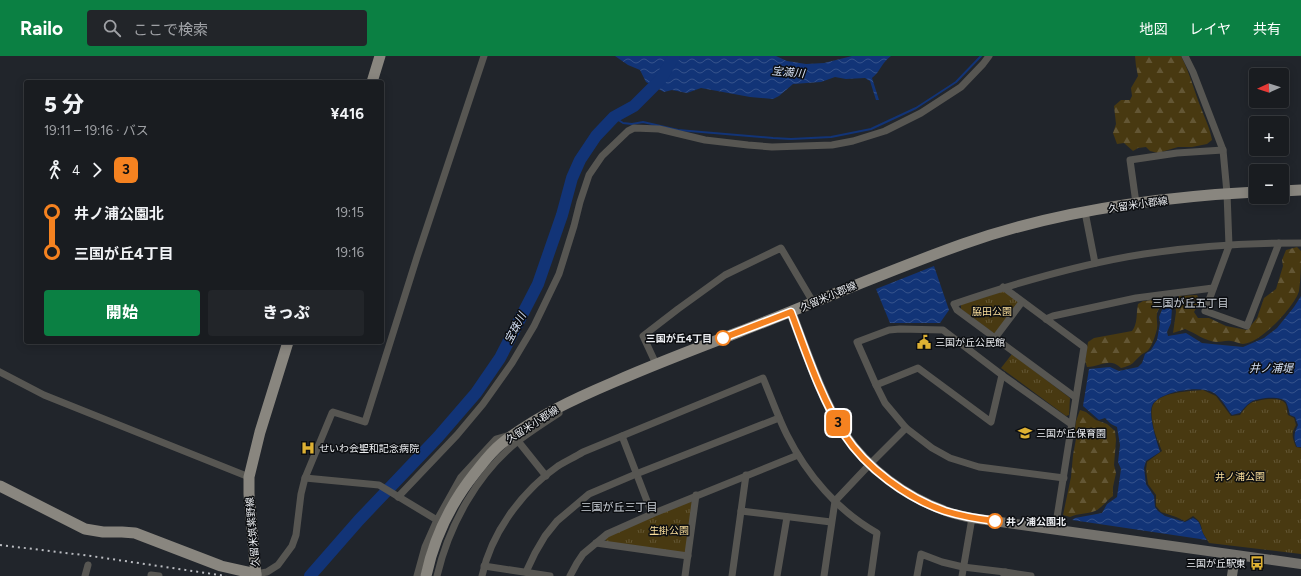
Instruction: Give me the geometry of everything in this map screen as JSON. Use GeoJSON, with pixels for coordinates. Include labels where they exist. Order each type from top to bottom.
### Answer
{"type":"FeatureCollection","features":[{"type":"Feature","properties":{"kind":"main road"},"geometry":{"type":"LineString","coordinates":[[373,80],[380,56]]}},
{"type":"Feature","properties":{"kind":"main road"},"geometry":{"type":"LineString","coordinates":[[1289,190],[1301,190]]}},
{"type":"Feature","properties":{"kind":"main road","name":"久留米小郡線"},"geometry":{"type":"LineString","coordinates":[[426,576],[436,539],[446,518],[468,481],[484,460],[499,445],[517,437],[570,400],[656,364],[964,243],[1033,223],[1085,212],[1136,203],[1227,193],[1249,192]]}},
{"type":"Feature","properties":{"kind":"main road","name":"久留米筑紫野線"},"geometry":{"type":"LineString","coordinates":[[0,486],[85,529],[134,534],[221,566],[256,575],[249,494],[250,477],[260,432],[287,344]]}},
{"type":"Feature","properties":{"kind":"street"},"geometry":{"type":"LineString","coordinates":[[256,575],[267,572],[278,565],[292,546],[296,535],[301,494],[305,478],[332,413],[364,422],[484,56]]}},
{"type":"Feature","properties":{"kind":"street"},"geometry":{"type":"LineString","coordinates":[[396,496],[457,435],[512,363],[534,326],[559,274],[589,175],[602,156],[628,132],[634,128],[659,129],[705,140],[772,146],[832,145],[853,141],[885,131],[921,113],[961,87],[989,56]]}},
{"type":"Feature","properties":{"kind":"street"},"geometry":{"type":"LineString","coordinates":[[1185,56],[1193,72],[1223,150],[1227,193],[1229,246],[1205,311],[1248,326],[1279,243]]}},
{"type":"Feature","properties":{"kind":"street"},"geometry":{"type":"LineString","coordinates":[[1136,203],[1130,160],[1177,153],[1223,150]]}},
{"type":"Feature","properties":{"kind":"street"},"geometry":{"type":"LineString","coordinates":[[1085,212],[1095,263]]}},
{"type":"Feature","properties":{"kind":"street"},"geometry":{"type":"LineString","coordinates":[[1075,397],[957,310],[954,304],[1050,274],[1095,263],[1144,254],[1229,246],[1301,243]]}},
{"type":"Feature","properties":{"kind":"street"},"geometry":{"type":"LineString","coordinates":[[656,364],[643,336],[725,275],[781,248],[813,302]]}},
{"type":"Feature","properties":{"kind":"street"},"geometry":{"type":"LineString","coordinates":[[1002,288],[1084,347],[1055,530]]}},
{"type":"Feature","properties":{"kind":"street"},"geometry":{"type":"LineString","coordinates":[[1046,319],[1053,316],[1136,298],[1213,288]]}},
{"type":"Feature","properties":{"kind":"street"},"geometry":{"type":"LineString","coordinates":[[995,338],[1022,302]]}},
{"type":"Feature","properties":{"kind":"street"},"geometry":{"type":"LineString","coordinates":[[791,312],[830,409],[845,435],[870,464],[904,492],[943,510],[972,518],[1235,556],[1301,564]]}},
{"type":"Feature","properties":{"kind":"street"},"geometry":{"type":"LineString","coordinates":[[1064,478],[979,467],[950,458],[932,448],[906,428],[885,403],[857,342],[889,330],[943,330],[1002,375],[1071,424]]}},
{"type":"Feature","properties":{"kind":"street"},"geometry":{"type":"LineString","coordinates":[[876,385],[918,368],[991,422],[1002,375]]}},
{"type":"Feature","properties":{"kind":"street"},"geometry":{"type":"LineString","coordinates":[[0,372],[44,396],[250,477]]}},
{"type":"Feature","properties":{"kind":"street"},"geometry":{"type":"LineString","coordinates":[[482,576],[490,550],[500,530],[514,509],[546,476],[558,466],[583,452],[763,378],[786,434],[798,455],[823,489],[862,525],[877,533],[870,576]]}},
{"type":"Feature","properties":{"kind":"street"},"geometry":{"type":"LineString","coordinates":[[526,572],[545,536],[557,521],[589,494],[779,418]]}},
{"type":"Feature","properties":{"kind":"street"},"geometry":{"type":"LineString","coordinates":[[824,576],[835,501],[906,428]]}},
{"type":"Feature","properties":{"kind":"street"},"geometry":{"type":"LineString","coordinates":[[622,436],[652,514]]}},
{"type":"Feature","properties":{"kind":"street"},"geometry":{"type":"LineString","coordinates":[[517,437],[546,476]]}},
{"type":"Feature","properties":{"kind":"street"},"geometry":{"type":"LineString","coordinates":[[417,576],[425,547],[437,520],[461,477],[496,439],[517,437]]}},
{"type":"Feature","properties":{"kind":"street"},"geometry":{"type":"LineString","coordinates":[[437,576],[448,540],[463,507],[470,495],[517,437]]}},
{"type":"Feature","properties":{"kind":"street"},"geometry":{"type":"LineString","coordinates":[[570,576],[583,554],[607,534],[696,495],[798,455]]}},
{"type":"Feature","properties":{"kind":"street"},"geometry":{"type":"LineString","coordinates":[[732,576],[746,475]]}},
{"type":"Feature","properties":{"kind":"street"},"geometry":{"type":"LineString","coordinates":[[305,478],[379,485],[437,520]]}},
{"type":"Feature","properties":{"kind":"street"},"geometry":{"type":"LineString","coordinates":[[685,576],[696,495]]}},
{"type":"Feature","properties":{"kind":"street"},"geometry":{"type":"LineString","coordinates":[[741,511],[786,518],[831,522]]}},
{"type":"Feature","properties":{"kind":"street"},"geometry":{"type":"LineString","coordinates":[[777,576],[786,518]]}},
{"type":"Feature","properties":{"kind":"street"},"geometry":{"type":"LineString","coordinates":[[962,576],[972,518]]}},
{"type":"Feature","properties":{"kind":"street"},"geometry":{"type":"LineString","coordinates":[[596,543],[688,556]]}},
{"type":"Feature","properties":{"kind":"street"},"geometry":{"type":"LineString","coordinates":[[917,576],[921,554],[942,562],[1004,574],[1031,576]]}},
{"type":"Feature","properties":{"kind":"street"},"geometry":{"type":"LineString","coordinates":[[1232,576],[1235,556]]}},
{"type":"Feature","properties":{"kind":"street"},"geometry":{"type":"LineString","coordinates":[[85,576],[88,565]]}},
{"type":"Feature","properties":{"kind":"street"},"geometry":{"type":"LineString","coordinates":[[484,566],[550,576]]}},
{"type":"Feature","properties":{"kind":"street"},"geometry":{"type":"LineString","coordinates":[[151,575],[159,576]]}},
{"type":"Feature","properties":{"kind":"green space"},"geometry":{"type":"Polygon","coordinates":[[[1135,56],[1181,56],[1209,128],[1212,140],[1207,144],[1192,147],[1178,147],[1158,153],[1150,151],[1146,147],[1138,148],[1133,151],[1124,143],[1117,144],[1113,133],[1116,124],[1114,106],[1121,100],[1130,100],[1132,96],[1131,88],[1138,76],[1135,56]]]}},
{"type":"Feature","properties":{"kind":"green space"},"geometry":{"type":"Polygon","coordinates":[[[1297,247],[1301,251],[1301,276],[1299,291],[1296,298],[1276,323],[1258,338],[1250,342],[1240,344],[1234,341],[1216,342],[1204,339],[1185,329],[1173,333],[1176,312],[1175,303],[1179,296],[1197,295],[1200,301],[1194,312],[1198,318],[1209,318],[1226,326],[1247,330],[1257,318],[1264,298],[1276,289],[1283,266],[1282,260],[1286,250],[1297,247]]]}},
{"type":"Feature","properties":{"kind":"green space","name":"脇田公園"},"geometry":{"type":"Polygon","coordinates":[[[1004,291],[1019,302],[995,334],[961,309],[961,304],[1004,291]]]}},
{"type":"Feature","properties":{"kind":"green space"},"geometry":{"type":"Polygon","coordinates":[[[1161,299],[1161,305],[1157,313],[1157,329],[1153,342],[1148,350],[1125,367],[1121,368],[1113,363],[1105,363],[1087,367],[1085,361],[1088,342],[1094,338],[1132,331],[1136,322],[1138,304],[1143,301],[1161,299]]]}},
{"type":"Feature","properties":{"kind":"green space"},"geometry":{"type":"Polygon","coordinates":[[[1012,354],[1070,398],[1069,415],[1066,416],[1001,368],[1012,354]]]}},
{"type":"Feature","properties":{"kind":"green space","name":"井ノ浦公園"},"geometry":{"type":"Polygon","coordinates":[[[1203,390],[1216,396],[1231,416],[1240,415],[1249,404],[1258,401],[1273,399],[1282,401],[1286,404],[1288,415],[1294,418],[1296,425],[1293,431],[1293,436],[1296,447],[1301,448],[1301,554],[1209,543],[1203,533],[1201,525],[1193,516],[1185,521],[1161,512],[1156,506],[1156,495],[1148,484],[1146,470],[1147,462],[1162,451],[1155,434],[1152,408],[1159,399],[1174,393],[1203,390]]]}},
{"type":"Feature","properties":{"kind":"green space"},"geometry":{"type":"Polygon","coordinates":[[[1080,410],[1086,412],[1096,420],[1107,424],[1115,431],[1116,440],[1114,465],[1116,473],[1113,496],[1095,511],[1070,517],[1063,515],[1071,477],[1076,439],[1076,421],[1080,410]]]}},
{"type":"Feature","properties":{"kind":"green space","name":"生掛公園"},"geometry":{"type":"Polygon","coordinates":[[[690,501],[693,503],[686,551],[683,553],[606,542],[605,537],[690,501]]]}},
{"type":"Feature","properties":{"kind":"water","name":"宝満川"},"geometry":{"type":"Polygon","coordinates":[[[615,56],[776,56],[787,61],[806,64],[824,63],[852,56],[891,56],[885,61],[872,78],[879,100],[876,100],[870,81],[865,78],[846,79],[835,77],[821,82],[793,84],[773,99],[750,97],[701,88],[687,93],[672,90],[664,92],[646,82],[640,70],[628,65],[615,56]]]}},
{"type":"Feature","properties":{"kind":"water"},"geometry":{"type":"Polygon","coordinates":[[[934,266],[949,310],[940,323],[890,323],[876,289],[934,266]]]}},
{"type":"Feature","properties":{"kind":"water","name":"井ノ浦堤"},"geometry":{"type":"Polygon","coordinates":[[[1301,296],[1301,447],[1297,447],[1295,441],[1295,433],[1298,425],[1295,417],[1290,415],[1286,402],[1279,398],[1263,398],[1251,402],[1240,413],[1232,415],[1215,394],[1206,390],[1198,389],[1179,391],[1170,394],[1155,401],[1152,406],[1152,422],[1160,452],[1146,461],[1144,468],[1146,484],[1154,496],[1155,507],[1165,516],[1185,522],[1193,518],[1197,520],[1207,540],[1072,520],[1075,518],[1102,513],[1107,504],[1117,497],[1121,469],[1118,462],[1120,445],[1117,427],[1105,418],[1099,420],[1083,406],[1089,369],[1110,367],[1119,371],[1138,367],[1142,363],[1145,354],[1151,350],[1157,340],[1160,323],[1159,317],[1164,305],[1164,298],[1171,298],[1171,323],[1167,332],[1168,336],[1186,333],[1202,343],[1243,347],[1264,338],[1277,328],[1301,296]]]}},
{"type":"Feature","properties":{"kind":"waterway","name":"宝珠川"},"geometry":{"type":"LineString","coordinates":[[310,576],[359,520],[438,437],[476,393],[500,358],[538,284],[562,215],[572,178],[580,160],[596,136],[614,117],[634,106],[661,79],[674,56]]}},
{"type":"Feature","properties":{"kind":"waterway"},"geometry":{"type":"LineString","coordinates":[[614,117],[623,123],[632,124],[643,122],[678,130],[791,139],[831,137],[871,129],[916,108],[956,82],[981,56]]}},
{"type":"Feature","properties":{"kind":"railway"},"geometry":{"type":"LineString","coordinates":[[0,545],[91,556],[226,576]]}},
{"type":"Feature","properties":{"kind":"bus line","name":"3"},"geometry":{"type":"LineString","coordinates":[[723,338],[791,312],[830,409],[845,435],[870,464],[885,478],[904,492],[925,502],[956,514],[995,521]]}},
{"type":"Feature","properties":{"kind":"place","name":"三国が丘4丁目"},"geometry":{"type":"Point","coordinates":[723,338]}},
{"type":"Feature","properties":{"kind":"place","name":"三国が丘公民館"},"geometry":{"type":"Point","coordinates":[924,342]}},
{"type":"Feature","properties":{"kind":"place","name":"三国が丘保育園"},"geometry":{"type":"Point","coordinates":[1025,433]}},
{"type":"Feature","properties":{"kind":"place","name":"せいわ会聖和記念病院"},"geometry":{"type":"Point","coordinates":[308,448]}},
{"type":"Feature","properties":{"kind":"place","name":"井ノ浦公園北"},"geometry":{"type":"Point","coordinates":[995,521]}},
{"type":"Feature","properties":{"kind":"place","name":"三国が丘駅東"},"geometry":{"type":"Point","coordinates":[1257,563]}},
{"type":"Feature","properties":{"kind":"district","name":"三国が丘五丁目"},"geometry":{"type":"Point","coordinates":[1190,303]}},
{"type":"Feature","properties":{"kind":"district","name":"三国が丘三丁目"},"geometry":{"type":"Point","coordinates":[619,507]}}]}
